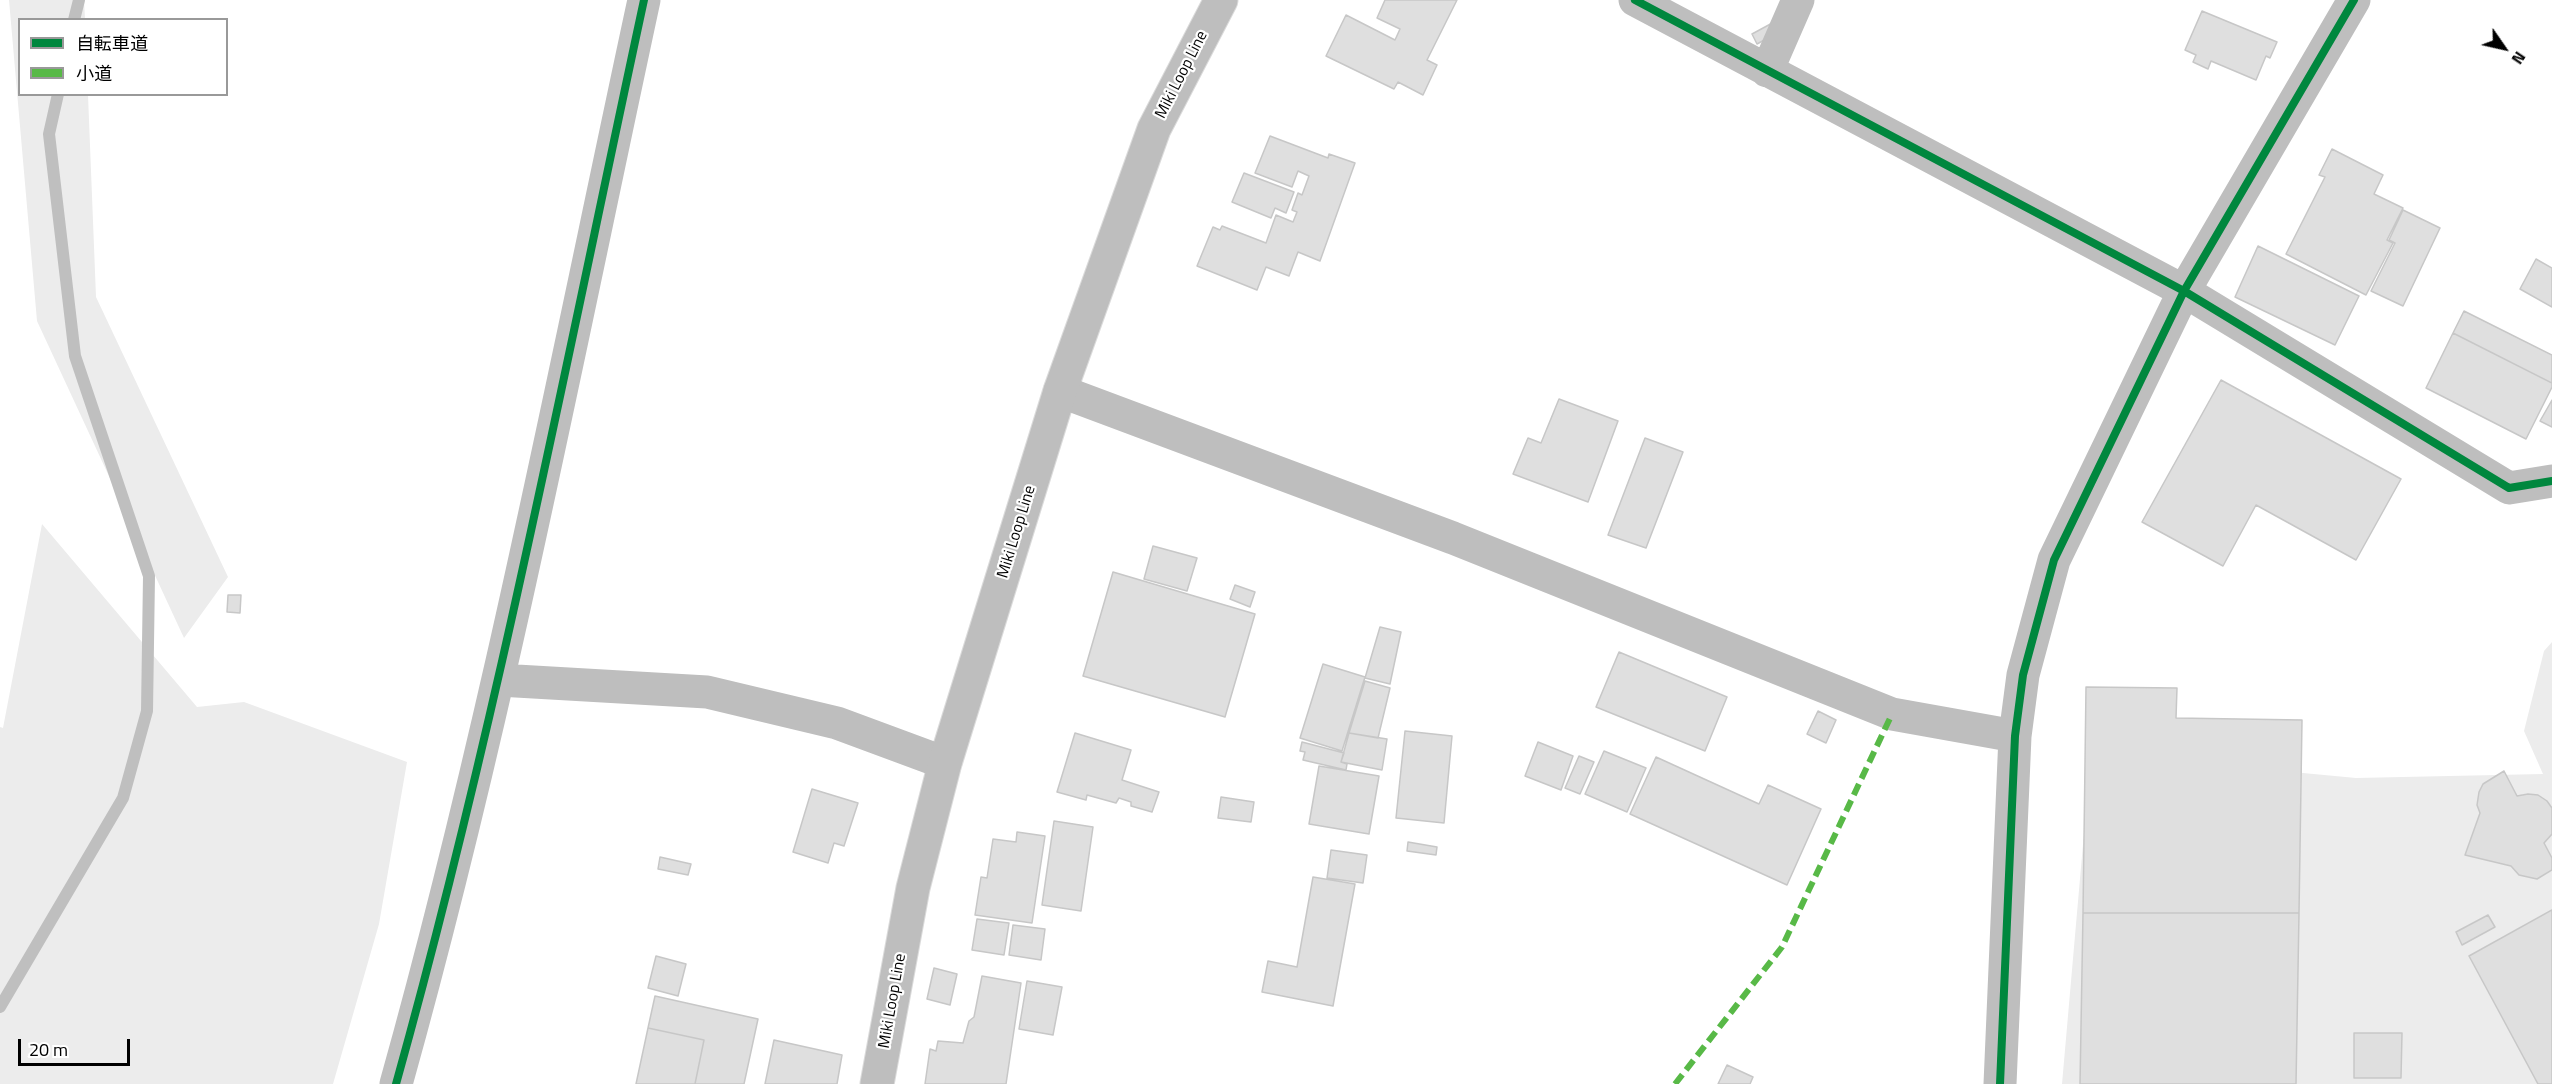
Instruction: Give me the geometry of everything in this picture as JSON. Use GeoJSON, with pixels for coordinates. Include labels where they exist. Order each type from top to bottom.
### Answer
{"type":"FeatureCollection","features":[{"type":"Feature","properties":{"kind":"street"},"geometry":{"type":"LineString","coordinates":[[396,1084],[429,963],[499,681],[644,0]]}},
{"type":"Feature","properties":{"kind":"street","name":"Miki Loop Line"},"geometry":{"type":"LineString","coordinates":[[877,1084],[913,888],[945,763],[1060,391],[1154,129],[1221,0]]}},
{"type":"Feature","properties":{"kind":"street"},"geometry":{"type":"LineString","coordinates":[[1635,0],[2184,291],[2509,488],[2552,481]]}},
{"type":"Feature","properties":{"kind":"street"},"geometry":{"type":"LineString","coordinates":[[1767,71],[1798,0]]}},
{"type":"Feature","properties":{"kind":"street"},"geometry":{"type":"LineString","coordinates":[[2000,1084],[2015,736],[2023,675],[2054,560],[2184,291],[2354,0]]}},
{"type":"Feature","properties":{"kind":"street"},"geometry":{"type":"LineString","coordinates":[[1060,391],[1453,538],[1892,714],[2015,736]]}},
{"type":"Feature","properties":{"kind":"street"},"geometry":{"type":"LineString","coordinates":[[499,681],[707,692],[837,723],[945,763]]}},
{"type":"Feature","properties":{"kind":"shaded area"},"geometry":{"type":"Polygon","coordinates":[[[9,0],[84,0],[85,18],[18,18],[18,96],[88,96],[96,297],[228,577],[184,638],[37,321],[9,0]]]}},
{"type":"Feature","properties":{"kind":"shaded area"},"geometry":{"type":"Polygon","coordinates":[[[42,524],[197,707],[244,702],[407,762],[379,924],[333,1084],[0,1084],[0,727],[3,728],[42,524]]]}},
{"type":"Feature","properties":{"kind":"shaded area"},"geometry":{"type":"Polygon","coordinates":[[[2552,642],[2552,1084],[2062,1084],[2091,753],[2356,778],[2543,774],[2524,731],[2544,651],[2552,642]]]}},
{"type":"Feature","properties":{"kind":"building"},"geometry":{"type":"Polygon","coordinates":[[[1385,0],[1457,0],[1427,60],[1437,65],[1423,95],[1398,82],[1394,89],[1326,56],[1346,15],[1395,40],[1400,29],[1377,18],[1385,0]]]}},
{"type":"Feature","properties":{"kind":"building"},"geometry":{"type":"Polygon","coordinates":[[[2202,11],[2277,42],[2270,58],[2266,56],[2256,80],[2211,61],[2208,69],[2193,62],[2196,55],[2185,50],[2202,11]]]}},
{"type":"Feature","properties":{"kind":"building"},"geometry":{"type":"Polygon","coordinates":[[[1776,21],[1781,31],[1757,44],[1752,34],[1776,21]]]}},
{"type":"Feature","properties":{"kind":"building"},"geometry":{"type":"Polygon","coordinates":[[[1270,136],[1328,158],[1329,154],[1355,163],[1320,261],[1298,252],[1289,276],[1266,267],[1257,290],[1197,266],[1213,227],[1220,230],[1222,226],[1266,243],[1276,215],[1293,222],[1297,212],[1292,210],[1298,193],[1302,195],[1309,176],[1298,171],[1292,187],[1255,173],[1270,136]]]}},
{"type":"Feature","properties":{"kind":"building"},"geometry":{"type":"Polygon","coordinates":[[[2332,149],[2383,175],[2374,194],[2403,208],[2387,240],[2393,243],[2366,295],[2286,254],[2325,177],[2319,175],[2332,149]]]}},
{"type":"Feature","properties":{"kind":"building"},"geometry":{"type":"Polygon","coordinates":[[[1244,173],[1294,192],[1286,213],[1275,208],[1271,218],[1232,202],[1244,173]]]}},
{"type":"Feature","properties":{"kind":"building"},"geometry":{"type":"Polygon","coordinates":[[[2403,210],[2440,228],[2403,306],[2371,291],[2395,243],[2389,240],[2403,210]]]}},
{"type":"Feature","properties":{"kind":"building"},"geometry":{"type":"Polygon","coordinates":[[[2258,246],[2359,296],[2335,345],[2235,297],[2258,246]]]}},
{"type":"Feature","properties":{"kind":"building"},"geometry":{"type":"Polygon","coordinates":[[[2536,259],[2552,268],[2552,307],[2520,289],[2536,259]]]}},
{"type":"Feature","properties":{"kind":"building"},"geometry":{"type":"Polygon","coordinates":[[[2464,311],[2552,355],[2552,383],[2453,333],[2464,311]]]}},
{"type":"Feature","properties":{"kind":"building"},"geometry":{"type":"Polygon","coordinates":[[[2453,333],[2552,383],[2526,439],[2426,388],[2453,333]]]}},
{"type":"Feature","properties":{"kind":"building"},"geometry":{"type":"Polygon","coordinates":[[[2221,380],[2401,479],[2356,560],[2256,505],[2223,566],[2142,522],[2221,380]]]}},
{"type":"Feature","properties":{"kind":"building"},"geometry":{"type":"Polygon","coordinates":[[[1559,399],[1618,421],[1588,502],[1513,474],[1528,438],[1541,443],[1559,399]]]}},
{"type":"Feature","properties":{"kind":"building"},"geometry":{"type":"Polygon","coordinates":[[[2552,400],[2552,427],[2540,421],[2552,400]]]}},
{"type":"Feature","properties":{"kind":"building"},"geometry":{"type":"Polygon","coordinates":[[[1645,438],[1683,452],[1646,548],[1608,535],[1645,438]]]}},
{"type":"Feature","properties":{"kind":"building"},"geometry":{"type":"Polygon","coordinates":[[[1153,546],[1197,558],[1187,591],[1144,579],[1153,546]]]}},
{"type":"Feature","properties":{"kind":"building"},"geometry":{"type":"Polygon","coordinates":[[[1113,572],[1255,614],[1225,717],[1083,676],[1113,572]]]}},
{"type":"Feature","properties":{"kind":"building"},"geometry":{"type":"Polygon","coordinates":[[[1235,585],[1255,592],[1250,607],[1230,599],[1235,585]]]}},
{"type":"Feature","properties":{"kind":"building"},"geometry":{"type":"Polygon","coordinates":[[[228,595],[241,595],[240,613],[227,612],[228,595]]]}},
{"type":"Feature","properties":{"kind":"building"},"geometry":{"type":"Polygon","coordinates":[[[1380,627],[1401,632],[1390,684],[1365,678],[1380,627]]]}},
{"type":"Feature","properties":{"kind":"building"},"geometry":{"type":"Polygon","coordinates":[[[1619,652],[1727,697],[1705,751],[1596,707],[1619,652]]]}},
{"type":"Feature","properties":{"kind":"building"},"geometry":{"type":"Polygon","coordinates":[[[1323,664],[1365,677],[1342,751],[1300,738],[1323,664]]]}},
{"type":"Feature","properties":{"kind":"building"},"geometry":{"type":"Polygon","coordinates":[[[1365,681],[1390,688],[1378,738],[1349,733],[1365,681]]]}},
{"type":"Feature","properties":{"kind":"building"},"geometry":{"type":"Polygon","coordinates":[[[2086,687],[2177,688],[2176,718],[2302,720],[2299,913],[2083,913],[2086,687]]]}},
{"type":"Feature","properties":{"kind":"building"},"geometry":{"type":"Polygon","coordinates":[[[1818,711],[1836,720],[1826,743],[1807,734],[1818,711]]]}},
{"type":"Feature","properties":{"kind":"building"},"geometry":{"type":"Polygon","coordinates":[[[1405,731],[1452,736],[1444,823],[1396,818],[1405,731]]]}},
{"type":"Feature","properties":{"kind":"building"},"geometry":{"type":"Polygon","coordinates":[[[1075,733],[1131,750],[1122,780],[1159,792],[1152,812],[1131,806],[1131,802],[1119,798],[1116,803],[1087,795],[1086,800],[1057,792],[1075,733]]]}},
{"type":"Feature","properties":{"kind":"building"},"geometry":{"type":"Polygon","coordinates":[[[1349,733],[1387,739],[1382,770],[1341,762],[1349,733]]]}},
{"type":"Feature","properties":{"kind":"building"},"geometry":{"type":"Polygon","coordinates":[[[1302,742],[1344,753],[1341,762],[1347,764],[1346,770],[1303,760],[1305,752],[1300,751],[1302,742]]]}},
{"type":"Feature","properties":{"kind":"building"},"geometry":{"type":"Polygon","coordinates":[[[1538,742],[1573,756],[1561,790],[1525,776],[1538,742]]]}},
{"type":"Feature","properties":{"kind":"building"},"geometry":{"type":"Polygon","coordinates":[[[1604,751],[1646,768],[1627,812],[1585,794],[1604,751]]]}},
{"type":"Feature","properties":{"kind":"building"},"geometry":{"type":"Polygon","coordinates":[[[1579,756],[1594,762],[1580,794],[1565,788],[1579,756]]]}},
{"type":"Feature","properties":{"kind":"building"},"geometry":{"type":"Polygon","coordinates":[[[1656,757],[1759,804],[1768,785],[1821,809],[1787,885],[1630,814],[1656,757]]]}},
{"type":"Feature","properties":{"kind":"building"},"geometry":{"type":"Polygon","coordinates":[[[1319,766],[1379,776],[1369,834],[1309,824],[1319,766]]]}},
{"type":"Feature","properties":{"kind":"building"},"geometry":{"type":"Polygon","coordinates":[[[2504,771],[2517,796],[2538,795],[2552,808],[2552,834],[2544,843],[2552,858],[2552,870],[2537,879],[2519,875],[2511,866],[2465,855],[2480,813],[2477,805],[2479,792],[2483,784],[2504,771]]]}},
{"type":"Feature","properties":{"kind":"building"},"geometry":{"type":"Polygon","coordinates":[[[812,789],[858,803],[844,846],[834,843],[828,863],[793,852],[812,789]]]}},
{"type":"Feature","properties":{"kind":"building"},"geometry":{"type":"Polygon","coordinates":[[[1221,797],[1254,802],[1251,822],[1218,818],[1221,797]]]}},
{"type":"Feature","properties":{"kind":"building"},"geometry":{"type":"Polygon","coordinates":[[[1054,821],[1093,827],[1081,911],[1042,905],[1054,821]]]}},
{"type":"Feature","properties":{"kind":"building"},"geometry":{"type":"Polygon","coordinates":[[[1017,832],[1045,836],[1032,923],[975,915],[981,877],[987,878],[993,839],[1016,842],[1017,832]]]}},
{"type":"Feature","properties":{"kind":"building"},"geometry":{"type":"Polygon","coordinates":[[[1408,842],[1437,847],[1436,855],[1407,851],[1408,842]]]}},
{"type":"Feature","properties":{"kind":"building"},"geometry":{"type":"Polygon","coordinates":[[[1331,850],[1367,855],[1363,883],[1327,878],[1331,850]]]}},
{"type":"Feature","properties":{"kind":"building"},"geometry":{"type":"Polygon","coordinates":[[[660,857],[691,864],[688,875],[658,869],[660,857]]]}},
{"type":"Feature","properties":{"kind":"building"},"geometry":{"type":"Polygon","coordinates":[[[1313,877],[1355,884],[1333,1006],[1262,992],[1268,961],[1297,967],[1313,877]]]}},
{"type":"Feature","properties":{"kind":"building"},"geometry":{"type":"Polygon","coordinates":[[[2552,910],[2552,1084],[2538,1084],[2469,956],[2552,910]]]}},
{"type":"Feature","properties":{"kind":"building"},"geometry":{"type":"Polygon","coordinates":[[[2083,913],[2299,913],[2296,1084],[2080,1084],[2083,913]]]}},
{"type":"Feature","properties":{"kind":"building"},"geometry":{"type":"Polygon","coordinates":[[[2488,915],[2495,927],[2462,945],[2456,932],[2488,915]]]}},
{"type":"Feature","properties":{"kind":"building"},"geometry":{"type":"Polygon","coordinates":[[[977,919],[1009,923],[1004,955],[972,950],[977,919]]]}},
{"type":"Feature","properties":{"kind":"building"},"geometry":{"type":"Polygon","coordinates":[[[1013,925],[1045,929],[1041,960],[1009,955],[1013,925]]]}},
{"type":"Feature","properties":{"kind":"building"},"geometry":{"type":"Polygon","coordinates":[[[656,956],[686,964],[678,996],[648,988],[656,956]]]}},
{"type":"Feature","properties":{"kind":"building"},"geometry":{"type":"Polygon","coordinates":[[[934,968],[957,974],[950,1005],[927,999],[934,968]]]}},
{"type":"Feature","properties":{"kind":"building"},"geometry":{"type":"Polygon","coordinates":[[[982,976],[1021,983],[1006,1084],[925,1084],[930,1049],[936,1051],[938,1041],[963,1043],[969,1021],[974,1017],[982,976]]]}},
{"type":"Feature","properties":{"kind":"building"},"geometry":{"type":"Polygon","coordinates":[[[1027,981],[1062,987],[1053,1035],[1019,1029],[1027,981]]]}},
{"type":"Feature","properties":{"kind":"building"},"geometry":{"type":"Polygon","coordinates":[[[655,996],[758,1019],[744,1084],[695,1084],[704,1040],[648,1028],[655,996]]]}},
{"type":"Feature","properties":{"kind":"building"},"geometry":{"type":"Polygon","coordinates":[[[648,1028],[704,1040],[695,1084],[636,1084],[648,1028]]]}},
{"type":"Feature","properties":{"kind":"building"},"geometry":{"type":"Polygon","coordinates":[[[2354,1033],[2402,1033],[2401,1078],[2354,1078],[2354,1033]]]}},
{"type":"Feature","properties":{"kind":"building"},"geometry":{"type":"Polygon","coordinates":[[[774,1040],[842,1055],[837,1084],[765,1084],[774,1040]]]}},
{"type":"Feature","properties":{"kind":"building"},"geometry":{"type":"Polygon","coordinates":[[[1727,1065],[1753,1077],[1750,1084],[1718,1084],[1727,1065]]]}},
{"type":"Feature","properties":{"kind":"waterway"},"geometry":{"type":"LineString","coordinates":[[74,18],[79,0]]}},
{"type":"Feature","properties":{"kind":"waterway"},"geometry":{"type":"LineString","coordinates":[[0,1007],[123,798],[147,711],[149,576],[75,356],[49,134],[58,96]]}},
{"type":"Feature","properties":{"kind":"marked path"},"geometry":{"type":"LineString","coordinates":[[1675,1084],[1782,947],[1892,714]]}},
{"type":"Feature","properties":{"kind":"cycle path"},"geometry":{"type":"LineString","coordinates":[[396,1084],[432,950],[498,680],[644,0]]}},
{"type":"Feature","properties":{"kind":"cycle path"},"geometry":{"type":"LineString","coordinates":[[1635,0],[2184,291],[2509,488],[2552,481]]}},
{"type":"Feature","properties":{"kind":"cycle path"},"geometry":{"type":"LineString","coordinates":[[2000,1084],[2015,736],[2023,675],[2054,560],[2184,291],[2354,0]]}}]}
